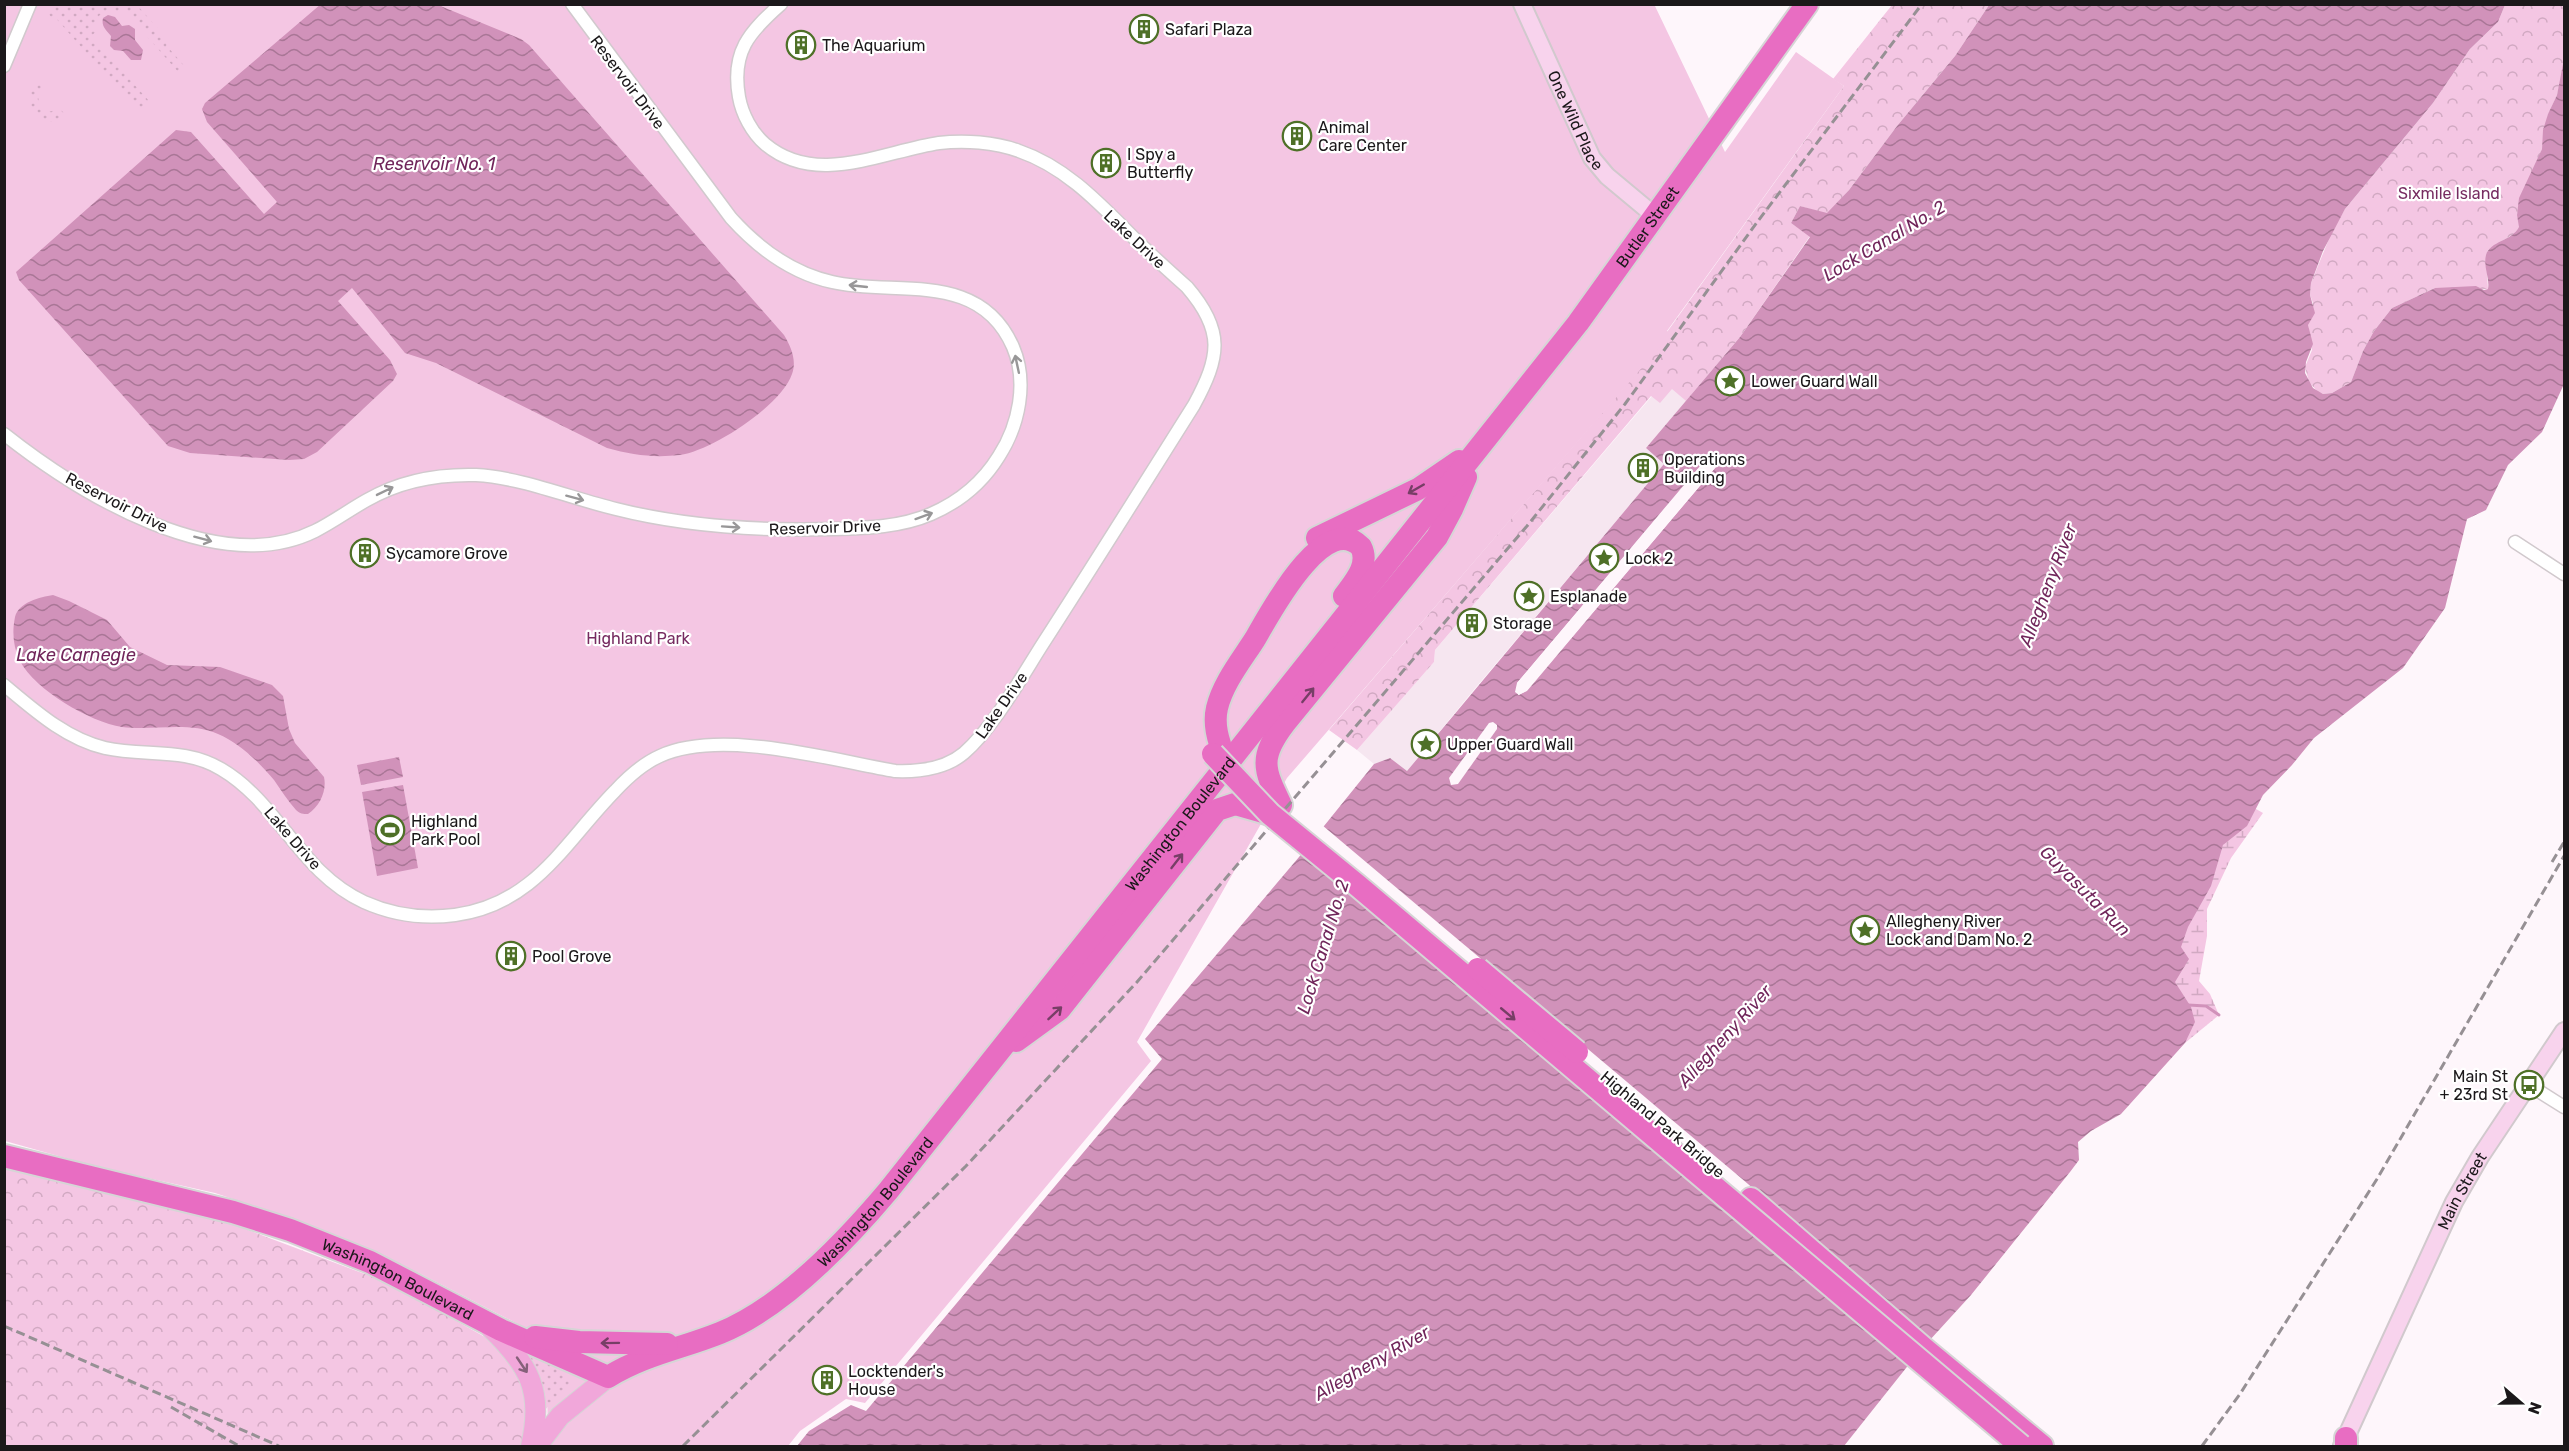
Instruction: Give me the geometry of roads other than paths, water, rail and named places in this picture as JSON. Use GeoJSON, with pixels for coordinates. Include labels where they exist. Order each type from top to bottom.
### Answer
{"type":"FeatureCollection","features":[{"type":"Feature","properties":{"kind":"highway","name":"Butler Street"},"geometry":{"type":"LineString","coordinates":[[1482,444],[1578,323],[1807,4]]}},
{"type":"Feature","properties":{"kind":"highway"},"geometry":{"type":"LineString","coordinates":[[1276,810],[1265,764],[1273,741],[1437,537],[1482,444]]}},
{"type":"Feature","properties":{"kind":"highway"},"geometry":{"type":"LineString","coordinates":[[1276,810],[1246,777],[1220,754],[1205,730],[1206,709],[1211,693],[1277,582],[1292,561],[1308,545],[1325,533],[1418,489],[1482,444]]}},
{"type":"Feature","properties":{"kind":"highway","name":"Washington Boulevard"},"geometry":{"type":"LineString","coordinates":[[4,1156],[233,1212],[290,1230],[397,1275],[493,1325],[608,1377],[640,1359],[720,1333],[762,1311],[836,1247],[888,1191],[992,1060],[1220,754],[1482,444]]}},
{"type":"Feature","properties":{"kind":"highway"},"geometry":{"type":"LineString","coordinates":[[1347,540],[1359,544],[1363,550],[1364,561],[1358,576],[1220,754],[1215,726],[1221,697],[1293,578],[1315,553],[1329,544],[1347,540]]}},
{"type":"Feature","properties":{"kind":"highway"},"geometry":{"type":"LineString","coordinates":[[992,1060],[1060,1009],[1217,810],[1235,804],[1276,810]]}},
{"type":"Feature","properties":{"kind":"highway","name":"Highland Park Bridge"},"geometry":{"type":"LineString","coordinates":[[1276,810],[1357,885],[2020,1446]]}},
{"type":"Feature","properties":{"kind":"highway","name":"Highland Park Bridge"},"geometry":{"type":"LineString","coordinates":[[1276,810],[1534,1015],[1928,1352],[2042,1446]]}},
{"type":"Feature","properties":{"kind":"highway"},"geometry":{"type":"LineString","coordinates":[[493,1325],[579,1342],[689,1344]]}},
{"type":"Feature","properties":{"kind":"main road","name":"One Wild Place"},"geometry":{"type":"LineString","coordinates":[[1522,4],[1592,158],[1607,176],[1655,216]]}},
{"type":"Feature","properties":{"kind":"main road","name":"Main Street"},"geometry":{"type":"LineString","coordinates":[[2347,1439],[2454,1202],[2480,1157],[2565,1031]]}},
{"type":"Feature","properties":{"kind":"main road"},"geometry":{"type":"LineString","coordinates":[[493,1325],[523,1364],[532,1382],[536,1414],[531,1446]]}},
{"type":"Feature","properties":{"kind":"main road"},"geometry":{"type":"LineString","coordinates":[[537,1446],[560,1416],[608,1377]]}},
{"type":"Feature","properties":{"kind":"street"},"geometry":{"type":"LineString","coordinates":[[4,66],[30,4]]}},
{"type":"Feature","properties":{"kind":"street","name":"Reservoir Drive"},"geometry":{"type":"LineString","coordinates":[[4,434],[69,479],[139,516],[186,535],[237,545],[262,546],[302,537],[395,486],[420,480],[457,476],[478,475],[502,479],[617,510],[663,519],[761,529],[866,528],[907,522],[932,514],[969,492],[985,476],[1008,442],[1018,406],[1020,378],[1013,347],[994,320],[971,302],[942,291],[918,288],[858,287],[828,281],[796,270],[771,255],[749,238],[731,218],[572,4]]}},
{"type":"Feature","properties":{"kind":"street","name":"Lake Drive"},"geometry":{"type":"LineString","coordinates":[[4,685],[49,720],[92,744],[123,750],[178,753],[219,768],[259,799],[302,853],[344,891],[378,908],[415,916],[438,917],[460,914],[498,903],[519,892],[550,866],[604,801],[630,776],[660,756],[675,751],[713,746],[747,747],[895,771],[914,772],[943,765],[963,754],[983,733],[1036,654],[1194,405],[1211,373],[1215,342],[1213,328],[1200,302],[1187,287],[1078,185],[1052,166],[1032,156],[998,146],[952,142],[826,166],[792,161],[769,147],[759,139],[744,114],[737,87],[737,68],[753,30],[761,20],[781,4]]}},
{"type":"Feature","properties":{"kind":"street"},"geometry":{"type":"LineString","coordinates":[[2515,542],[2565,574]]}},
{"type":"Feature","properties":{"kind":"street"},"geometry":{"type":"LineString","coordinates":[[2529,1085],[2565,1107]]}},
{"type":"Feature","properties":{"kind":"water","name":"Reservoir No. 1"},"geometry":{"type":"Polygon","coordinates":[[[321,4],[438,5],[521,39],[529,45],[784,335],[794,364],[786,386],[761,412],[744,425],[694,452],[661,456],[607,448],[436,363],[405,353],[352,288],[338,301],[390,360],[397,374],[393,381],[317,452],[304,459],[289,460],[190,453],[168,446],[19,280],[16,272],[176,130],[191,132],[264,214],[277,202],[207,122],[202,109],[205,103],[321,4]]]}},
{"type":"Feature","properties":{"kind":"water"},"geometry":{"type":"Polygon","coordinates":[[[1989,5],[2505,5],[2498,22],[2470,49],[2433,103],[2345,209],[2323,251],[2311,283],[2310,295],[2315,313],[2308,325],[2313,344],[2306,362],[2305,373],[2313,388],[2323,394],[2332,393],[2351,382],[2363,351],[2374,331],[2392,308],[2435,288],[2476,286],[2484,290],[2488,289],[2486,255],[2488,250],[2516,232],[2519,227],[2517,215],[2519,198],[2542,149],[2543,130],[2557,95],[2564,59],[2564,384],[2542,432],[2508,465],[2486,510],[2467,519],[2445,608],[2403,668],[2314,738],[2263,795],[2247,826],[2223,845],[2211,886],[2188,927],[2181,947],[2189,959],[2175,982],[2191,1007],[2195,1022],[2185,1043],[2121,1114],[2091,1131],[2078,1142],[2079,1160],[2070,1172],[1971,1295],[1918,1353],[1844,1446],[797,1446],[809,1431],[851,1405],[866,1411],[1162,1059],[1145,1039],[1299,857],[1374,764],[1390,758],[1407,771],[1664,464],[1646,448],[1740,337],[1810,237],[1791,223],[1800,206],[1827,213],[1849,190],[1897,126],[1955,56],[1989,5]],[[1711,454],[1517,683],[1518,695],[1527,691],[1720,462],[1711,454]]]}},
{"type":"Feature","properties":{"kind":"water"},"geometry":{"type":"Polygon","coordinates":[[[108,15],[115,17],[122,26],[129,25],[135,29],[135,40],[143,50],[141,60],[131,60],[123,51],[114,50],[110,46],[111,36],[103,23],[103,18],[108,15]]]}},
{"type":"Feature","properties":{"kind":"water","name":"Lake Carnegie"},"geometry":{"type":"Polygon","coordinates":[[[53,595],[107,620],[130,647],[167,665],[220,667],[272,685],[283,696],[289,729],[295,743],[324,777],[322,798],[316,807],[308,814],[297,811],[274,780],[255,760],[234,742],[218,734],[195,728],[134,728],[109,724],[80,712],[50,693],[27,672],[20,661],[15,645],[14,628],[17,612],[25,604],[53,595]]]}},
{"type":"Feature","properties":{"kind":"water"},"geometry":{"type":"Polygon","coordinates":[[[399,757],[403,777],[361,785],[357,765],[399,757]]]}},
{"type":"Feature","properties":{"kind":"water","name":"Highland Park Pool"},"geometry":{"type":"Polygon","coordinates":[[[403,785],[418,868],[377,876],[362,792],[403,785]]]}},
{"type":"Feature","properties":{"kind":"waterway","name":"Guyasuta Run"},"geometry":{"type":"LineString","coordinates":[[2188,1005],[2206,1006],[2219,1015]]}},
{"type":"Feature","properties":{"kind":"railway"},"geometry":{"type":"LineString","coordinates":[[683,1446],[966,1166],[1137,982],[1527,526],[1625,404],[1758,221],[1922,4]]}},
{"type":"Feature","properties":{"kind":"railway"},"geometry":{"type":"LineString","coordinates":[[2552,862],[2564,842]]}},
{"type":"Feature","properties":{"kind":"railway"},"geometry":{"type":"LineString","coordinates":[[2202,1446],[2240,1394],[2377,1179],[2564,856]]}},
{"type":"Feature","properties":{"kind":"railway"},"geometry":{"type":"LineString","coordinates":[[4,1326],[279,1446]]}},
{"type":"Feature","properties":{"kind":"railway"},"geometry":{"type":"LineString","coordinates":[[171,1407],[239,1446]]}},
{"type":"Feature","properties":{"kind":"place","name":"Safari Plaza"},"geometry":{"type":"Point","coordinates":[1144,29]}},
{"type":"Feature","properties":{"kind":"place","name":"The Aquarium"},"geometry":{"type":"Point","coordinates":[801,45]}},
{"type":"Feature","properties":{"kind":"place","name":"Animal Care Center"},"geometry":{"type":"Point","coordinates":[1297,136]}},
{"type":"Feature","properties":{"kind":"place","name":"I Spy a Butterfly"},"geometry":{"type":"Point","coordinates":[1106,163]}},
{"type":"Feature","properties":{"kind":"place","name":"Lower Guard Wall"},"geometry":{"type":"Point","coordinates":[1730,381]}},
{"type":"Feature","properties":{"kind":"place","name":"Operations Building"},"geometry":{"type":"Point","coordinates":[1643,468]}},
{"type":"Feature","properties":{"kind":"place","name":"Sycamore Grove"},"geometry":{"type":"Point","coordinates":[365,553]}},
{"type":"Feature","properties":{"kind":"place","name":"Lock 2"},"geometry":{"type":"Point","coordinates":[1604,558]}},
{"type":"Feature","properties":{"kind":"place","name":"Esplanade"},"geometry":{"type":"Point","coordinates":[1529,596]}},
{"type":"Feature","properties":{"kind":"place","name":"Storage"},"geometry":{"type":"Point","coordinates":[1472,623]}},
{"type":"Feature","properties":{"kind":"place","name":"Upper Guard Wall"},"geometry":{"type":"Point","coordinates":[1426,744]}},
{"type":"Feature","properties":{"kind":"place","name":"Highland Park Pool"},"geometry":{"type":"Point","coordinates":[390,830]}},
{"type":"Feature","properties":{"kind":"place","name":"Allegheny River Lock and Dam No. 2"},"geometry":{"type":"Point","coordinates":[1865,930]}},
{"type":"Feature","properties":{"kind":"place","name":"Pool Grove"},"geometry":{"type":"Point","coordinates":[511,956]}},
{"type":"Feature","properties":{"kind":"place","name":"Main St + 23rd St"},"geometry":{"type":"Point","coordinates":[2529,1085]}},
{"type":"Feature","properties":{"kind":"place","name":"Locktender's House"},"geometry":{"type":"Point","coordinates":[827,1380]}},
{"type":"Feature","properties":{"kind":"park label","name":"Sixmile Island"},"geometry":{"type":"Point","coordinates":[2449,193]}},
{"type":"Feature","properties":{"kind":"park label","name":"Highland Park"},"geometry":{"type":"Point","coordinates":[638,638]}},
{"type":"Feature","properties":{"kind":"water label","name":"Lock Canal No. 2"},"geometry":{"type":"Point","coordinates":[1884,241]}},
{"type":"Feature","properties":{"kind":"water label","name":"Allegheny River"},"geometry":{"type":"Point","coordinates":[2048,585]}},
{"type":"Feature","properties":{"kind":"water label","name":"Lock Canal No. 2"},"geometry":{"type":"Point","coordinates":[1323,947]}},
{"type":"Feature","properties":{"kind":"water label","name":"Allegheny River"},"geometry":{"type":"Point","coordinates":[1725,1036]}},
{"type":"Feature","properties":{"kind":"water label","name":"Allegheny River"},"geometry":{"type":"Point","coordinates":[1372,1363]}}]}
